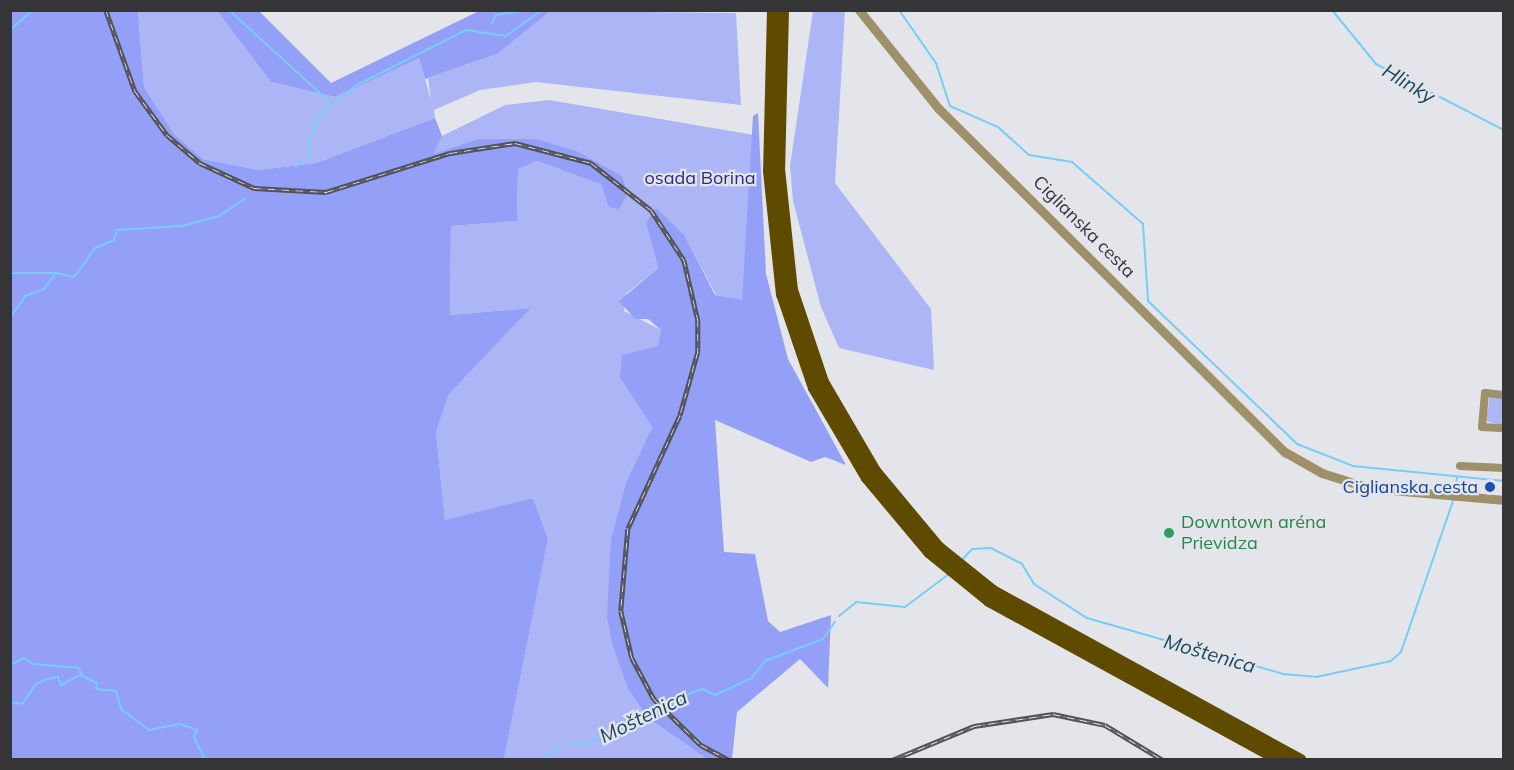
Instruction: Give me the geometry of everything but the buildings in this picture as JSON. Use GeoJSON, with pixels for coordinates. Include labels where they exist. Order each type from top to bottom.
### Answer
{"type":"FeatureCollection","features":[{"type":"Feature","properties":{"kind":"main road"},"geometry":{"type":"LineString","coordinates":[[773,10],[770,196],[778,274],[792,330],[837,431],[892,511],[964,577],[1062,645],[1230,729],[1280,759]]}},
{"type":"Feature","properties":{"kind":"main road"},"geometry":{"type":"LineString","coordinates":[[783,10],[780,186],[799,319],[816,368],[855,441],[899,504],[946,561]]}},
{"type":"Feature","properties":{"kind":"main road"},"geometry":{"type":"LineString","coordinates":[[964,577],[1064,634],[1246,726],[1301,759]]}},
{"type":"Feature","properties":{"kind":"main road"},"geometry":{"type":"LineString","coordinates":[[1230,729],[1263,759]]}},
{"type":"Feature","properties":{"kind":"street","name":"Ciglianska cesta"},"geometry":{"type":"LineString","coordinates":[[859,10],[921,90],[1272,443],[1310,467],[1356,485],[1453,497],[1503,500]]}},
{"type":"Feature","properties":{"kind":"street"},"geometry":{"type":"LineString","coordinates":[[1503,394],[1485,393],[1482,427],[1503,428]]}},
{"type":"Feature","properties":{"kind":"street"},"geometry":{"type":"LineString","coordinates":[[1460,466],[1503,468]]}},
{"type":"Feature","properties":{"kind":"green space"},"geometry":{"type":"Polygon","coordinates":[[[138,11],[217,11],[271,82],[335,97],[419,57],[431,100],[428,78],[497,54],[551,11],[736,13],[741,105],[536,82],[480,90],[434,110],[435,118],[316,163],[258,170],[203,159],[174,134],[144,87],[138,11]]]}},
{"type":"Feature","properties":{"kind":"green space"},"geometry":{"type":"Polygon","coordinates":[[[813,11],[845,11],[835,183],[931,309],[934,370],[839,348],[821,307],[793,201],[790,166],[813,11]]]}},
{"type":"Feature","properties":{"kind":"green space","name":"osada Borina"},"geometry":{"type":"Polygon","coordinates":[[[549,100],[754,135],[743,301],[716,295],[685,236],[646,223],[658,268],[627,293],[624,311],[661,330],[659,346],[620,378],[652,427],[627,480],[607,618],[612,645],[628,689],[648,718],[707,759],[504,759],[548,537],[533,498],[445,521],[436,432],[449,394],[531,308],[450,315],[451,226],[517,221],[518,168],[537,161],[628,193],[622,176],[579,152],[432,154],[442,136],[505,105],[549,100]]]}},
{"type":"Feature","properties":{"kind":"green space"},"geometry":{"type":"Polygon","coordinates":[[[1490,396],[1503,397],[1503,426],[1486,421],[1490,396]]]}},
{"type":"Feature","properties":{"kind":"shaded area"},"geometry":{"type":"Polygon","coordinates":[[[10,11],[138,11],[144,87],[174,134],[203,159],[258,170],[316,163],[435,118],[442,136],[433,154],[479,139],[536,139],[579,152],[622,176],[628,193],[619,209],[609,207],[601,184],[537,161],[518,169],[517,221],[451,226],[450,315],[531,308],[449,394],[436,432],[445,520],[533,498],[548,538],[504,759],[11,759],[10,11]]]}},
{"type":"Feature","properties":{"kind":"shaded area"},"geometry":{"type":"Polygon","coordinates":[[[217,11],[259,11],[331,83],[479,11],[551,11],[497,54],[425,79],[419,58],[335,97],[271,82],[217,11]]]}},
{"type":"Feature","properties":{"kind":"shaded area"},"geometry":{"type":"Polygon","coordinates":[[[758,113],[766,274],[788,359],[846,465],[825,457],[811,462],[715,420],[724,552],[755,554],[768,621],[780,632],[831,615],[828,688],[800,659],[737,712],[732,759],[707,759],[648,718],[628,689],[612,645],[607,618],[611,540],[627,480],[652,427],[620,378],[622,355],[658,346],[661,330],[648,319],[635,319],[619,301],[658,268],[646,223],[656,208],[685,236],[715,295],[742,300],[753,116],[758,113]]]}},
{"type":"Feature","properties":{"kind":"waterway"},"geometry":{"type":"LineString","coordinates":[[10,30],[33,10]]}},
{"type":"Feature","properties":{"kind":"waterway"},"geometry":{"type":"LineString","coordinates":[[229,10],[332,104]]}},
{"type":"Feature","properties":{"kind":"waterway"},"geometry":{"type":"LineString","coordinates":[[492,23],[496,15],[528,10]]}},
{"type":"Feature","properties":{"kind":"waterway"},"geometry":{"type":"LineString","coordinates":[[310,156],[308,143],[320,115],[355,86],[466,30],[506,36],[542,10]]}},
{"type":"Feature","properties":{"kind":"waterway"},"geometry":{"type":"LineString","coordinates":[[899,10],[936,63],[950,106],[998,127],[1029,155],[1072,162],[1143,224],[1148,301],[1297,444],[1353,466],[1504,481]]}},
{"type":"Feature","properties":{"kind":"waterway","name":"Hlinky"},"geometry":{"type":"LineString","coordinates":[[1332,10],[1376,64],[1504,130]]}},
{"type":"Feature","properties":{"kind":"waterway"},"geometry":{"type":"LineString","coordinates":[[10,47],[10,53]]}},
{"type":"Feature","properties":{"kind":"waterway"},"geometry":{"type":"LineString","coordinates":[[295,167],[304,161]]}},
{"type":"Feature","properties":{"kind":"waterway"},"geometry":{"type":"LineString","coordinates":[[10,317],[25,296],[44,289],[56,273],[74,277],[95,248],[114,240],[117,230],[182,226],[219,216],[246,198]]}},
{"type":"Feature","properties":{"kind":"waterway"},"geometry":{"type":"LineString","coordinates":[[10,273],[56,273]]}},
{"type":"Feature","properties":{"kind":"waterway","name":"Moštenica"},"geometry":{"type":"LineString","coordinates":[[1455,492],[1457,477]]}},
{"type":"Feature","properties":{"kind":"waterway","name":"Moštenica"},"geometry":{"type":"LineString","coordinates":[[961,561],[972,549],[991,548],[1022,564],[1034,584],[1087,618],[1283,674],[1316,677],[1391,661],[1401,652],[1454,498]]}},
{"type":"Feature","properties":{"kind":"waterway","name":"Moštenica"},"geometry":{"type":"LineString","coordinates":[[839,616],[856,602],[905,607],[949,574]]}},
{"type":"Feature","properties":{"kind":"waterway","name":"Moštenica"},"geometry":{"type":"LineString","coordinates":[[569,745],[585,744],[649,717],[690,693],[703,689],[715,695],[752,678],[765,661],[823,639],[835,622]]}},
{"type":"Feature","properties":{"kind":"waterway"},"geometry":{"type":"LineString","coordinates":[[10,665],[24,658],[33,664],[79,668],[81,675],[97,683],[96,689],[116,691],[121,709],[149,730],[179,724],[197,730],[194,737],[205,760]]}},
{"type":"Feature","properties":{"kind":"waterway"},"geometry":{"type":"LineString","coordinates":[[10,702],[22,704],[36,684],[47,679],[58,677],[61,685],[80,675]]}},
{"type":"Feature","properties":{"kind":"waterway","name":"Moštenica"},"geometry":{"type":"LineString","coordinates":[[540,760],[561,747]]}},
{"type":"Feature","properties":{"kind":"railway"},"geometry":{"type":"LineString","coordinates":[[106,10],[135,91],[167,135],[200,163],[254,188],[326,192],[450,153],[515,143],[591,163],[651,210],[684,260],[698,320],[698,352],[680,416],[628,529],[621,611],[632,658],[654,699],[701,745],[729,760]]}},
{"type":"Feature","properties":{"kind":"railway"},"geometry":{"type":"LineString","coordinates":[[892,760],[974,726],[1053,714],[1105,725],[1163,760]]}},
{"type":"Feature","properties":{"kind":"place","name":"Ciglianska cesta"},"geometry":{"type":"Point","coordinates":[1490,487]}},
{"type":"Feature","properties":{"kind":"place","name":"Downtown aréna Prievidza"},"geometry":{"type":"Point","coordinates":[1169,533]}}]}
